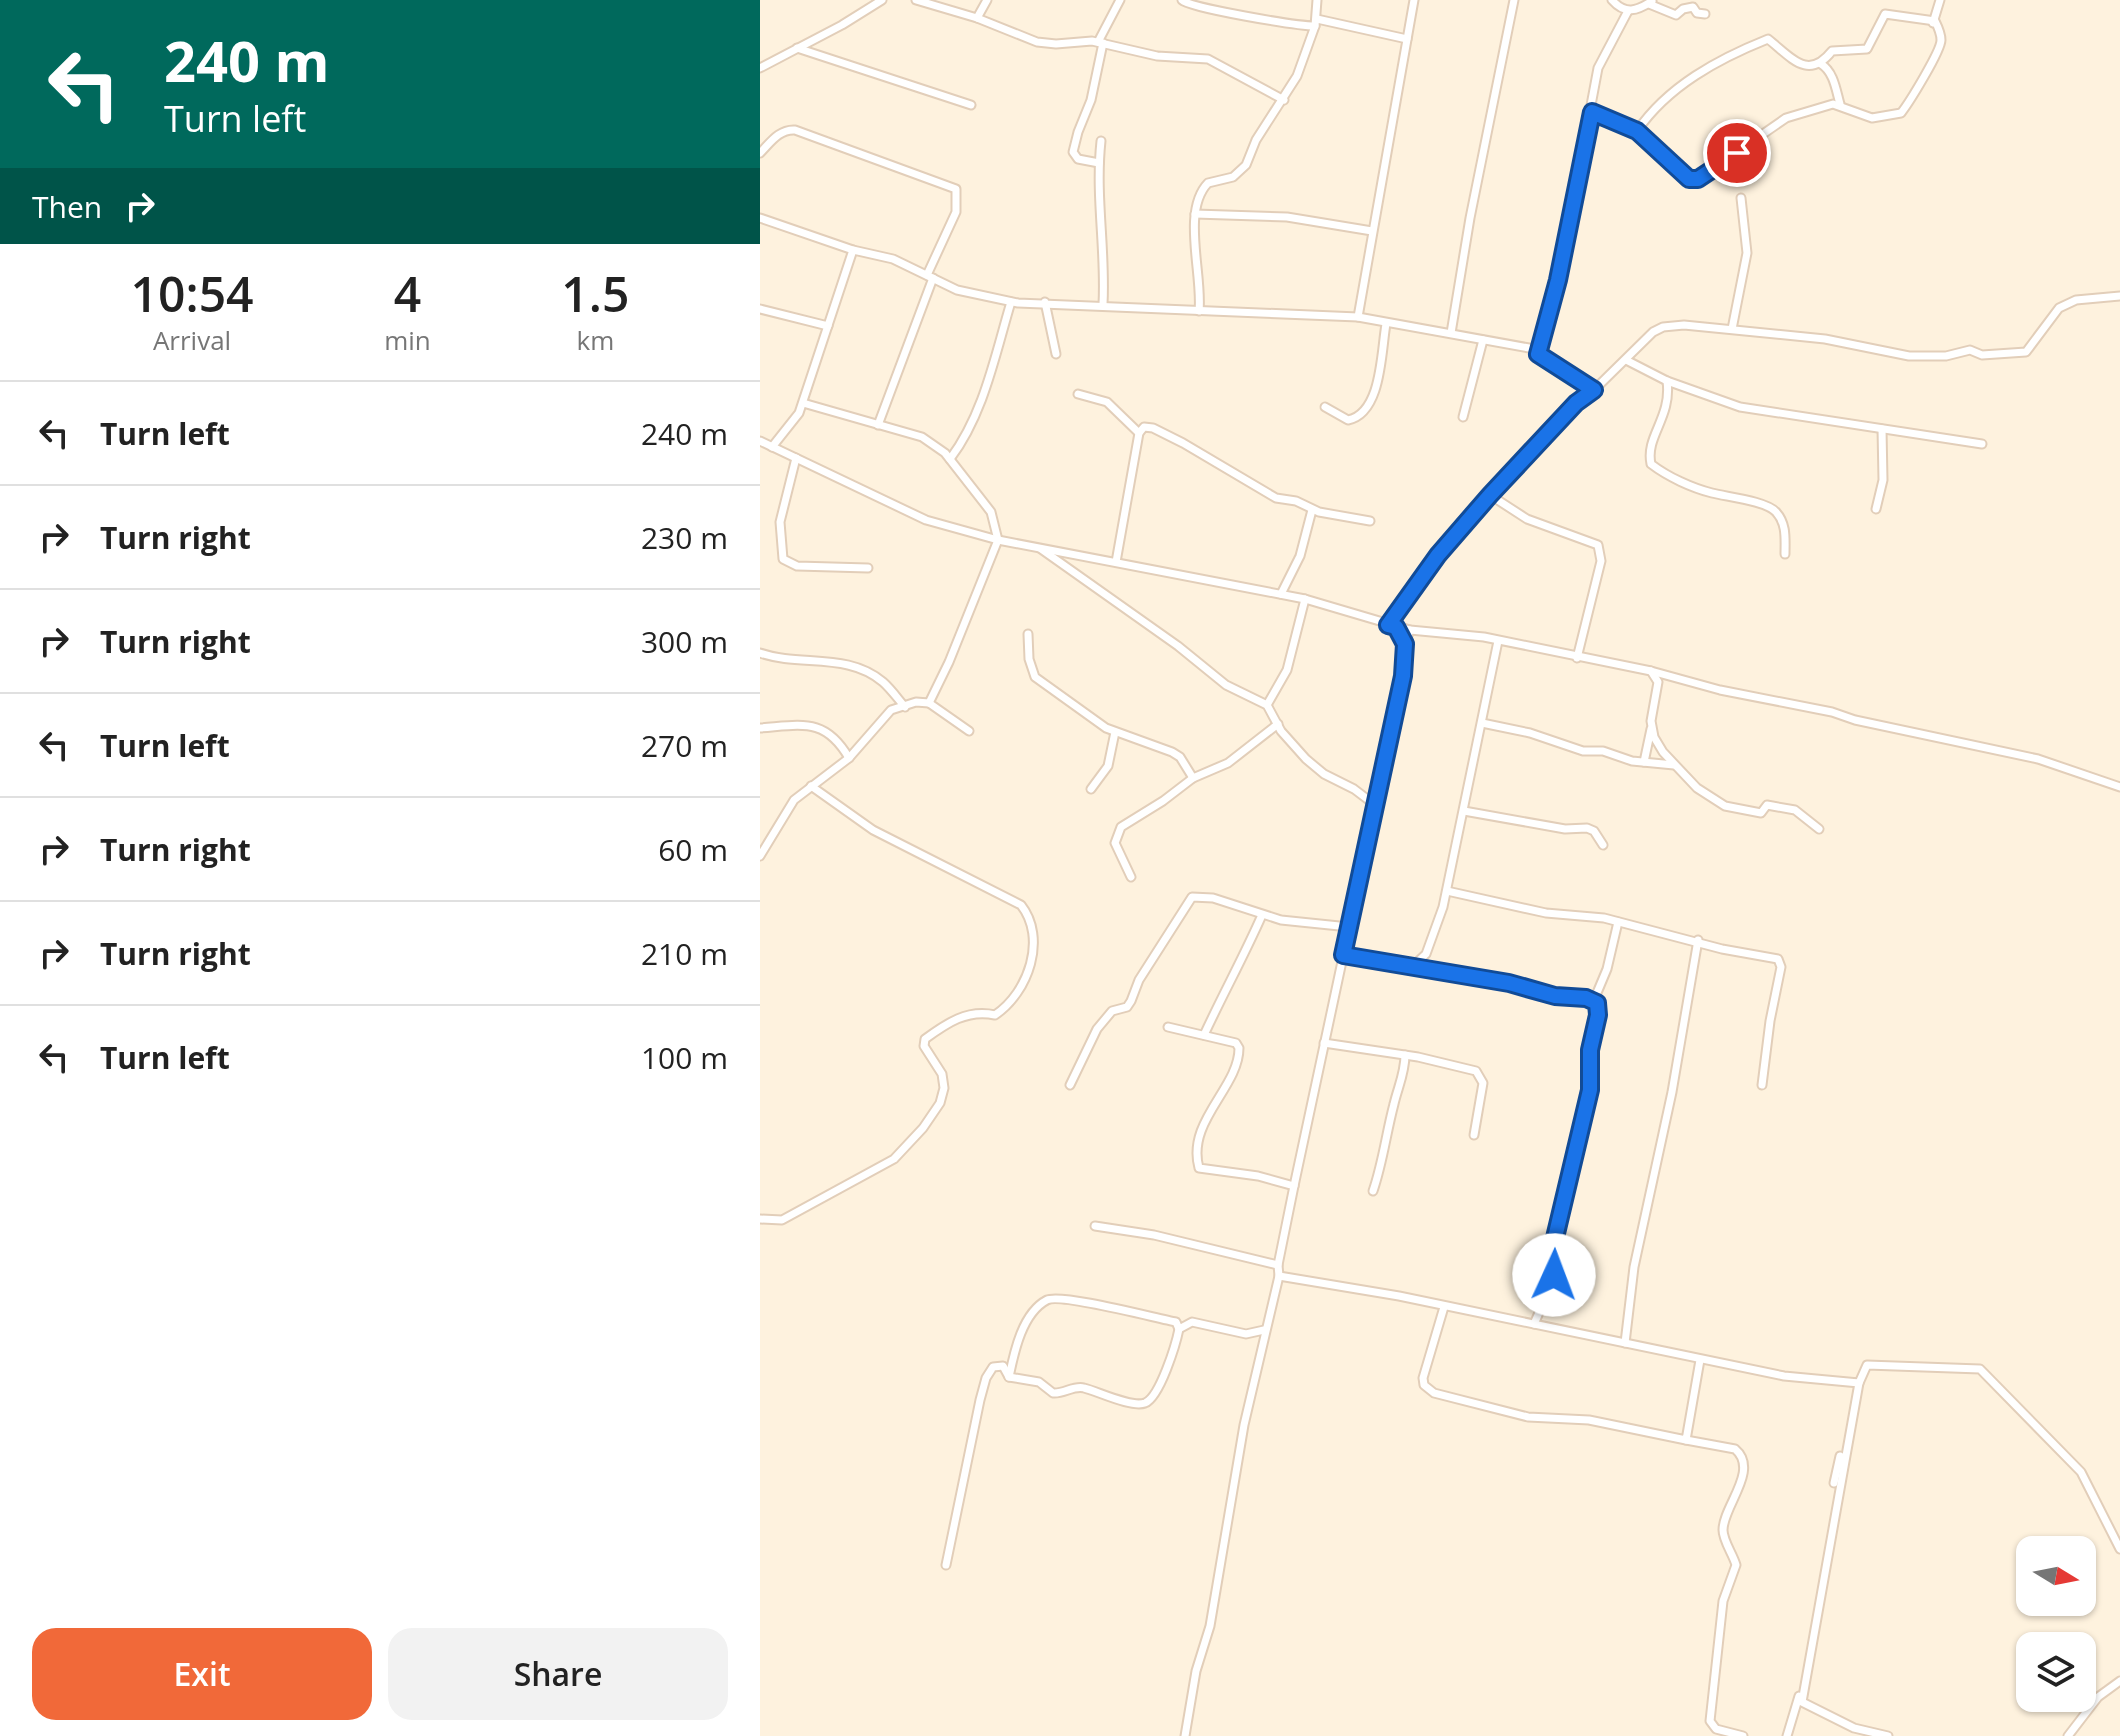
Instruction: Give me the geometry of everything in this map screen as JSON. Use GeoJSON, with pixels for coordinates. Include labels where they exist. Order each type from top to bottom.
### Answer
{"type":"FeatureCollection","features":[{"type":"Feature","properties":{"kind":"street"},"geometry":{"type":"LineString","coordinates":[[760,68],[882,0]]}},
{"type":"Feature","properties":{"kind":"street"},"geometry":{"type":"LineString","coordinates":[[916,0],[977,18],[1037,42],[1100,43],[1157,56],[1208,59],[1284,100]]}},
{"type":"Feature","properties":{"kind":"street"},"geometry":{"type":"LineString","coordinates":[[977,18],[987,0]]}},
{"type":"Feature","properties":{"kind":"street"},"geometry":{"type":"LineString","coordinates":[[1099,163],[1078,159],[1073,152],[1094,92],[1100,43],[1120,0]]}},
{"type":"Feature","properties":{"kind":"street"},"geometry":{"type":"LineString","coordinates":[[1182,0],[1195,8],[1231,11],[1287,25],[1316,23],[1407,39]]}},
{"type":"Feature","properties":{"kind":"street"},"geometry":{"type":"LineString","coordinates":[[1199,311],[1197,200],[1208,183],[1233,177],[1246,165],[1256,140],[1297,76],[1316,23],[1317,0]]}},
{"type":"Feature","properties":{"kind":"street"},"geometry":{"type":"LineString","coordinates":[[1358,317],[1414,0]]}},
{"type":"Feature","properties":{"kind":"street"},"geometry":{"type":"LineString","coordinates":[[1451,333],[1470,218],[1514,0]]}},
{"type":"Feature","properties":{"kind":"street"},"geometry":{"type":"LineString","coordinates":[[1612,0],[1619,8],[1628,11],[1651,2],[1676,15],[1683,9],[1693,7],[1697,13],[1705,14]]}},
{"type":"Feature","properties":{"kind":"street"},"geometry":{"type":"LineString","coordinates":[[1933,23],[1940,0]]}},
{"type":"Feature","properties":{"kind":"street"},"geometry":{"type":"LineString","coordinates":[[1538,354],[1558,280],[1598,68],[1628,11]]}},
{"type":"Feature","properties":{"kind":"street"},"geometry":{"type":"LineString","coordinates":[[1592,112],[1637,131],[1684,178],[1698,179],[1777,122],[1840,104],[1872,118],[1901,113],[1910,103],[1921,77],[1939,50],[1941,34],[1935,21],[1885,14],[1867,49],[1832,51],[1821,64]]}},
{"type":"Feature","properties":{"kind":"street"},"geometry":{"type":"LineString","coordinates":[[1637,131],[1669,93],[1715,63],[1768,39],[1799,64],[1821,64],[1827,68],[1840,104]]}},
{"type":"Feature","properties":{"kind":"street"},"geometry":{"type":"LineString","coordinates":[[797,48],[971,105]]}},
{"type":"Feature","properties":{"kind":"street"},"geometry":{"type":"LineString","coordinates":[[760,153],[778,135],[795,130],[956,189],[956,212],[878,425]]}},
{"type":"Feature","properties":{"kind":"street"},"geometry":{"type":"LineString","coordinates":[[1101,141],[1097,194],[1105,269],[1103,304]]}},
{"type":"Feature","properties":{"kind":"street"},"geometry":{"type":"LineString","coordinates":[[1732,329],[1747,253],[1741,198]]}},
{"type":"Feature","properties":{"kind":"street"},"geometry":{"type":"LineString","coordinates":[[1195,214],[1287,217],[1372,231]]}},
{"type":"Feature","properties":{"kind":"street"},"geometry":{"type":"LineString","coordinates":[[760,218],[853,250],[893,259],[957,290],[1011,302],[1358,317],[1529,348],[1594,390]]}},
{"type":"Feature","properties":{"kind":"street"},"geometry":{"type":"LineString","coordinates":[[772,447],[799,413],[853,250]]}},
{"type":"Feature","properties":{"kind":"street"},"geometry":{"type":"LineString","coordinates":[[1392,626],[1438,555],[1490,495],[1576,403],[1594,390],[1653,332],[1663,327],[1684,325],[1825,339],[1909,356],[1946,356],[1970,350],[1982,355],[2010,354],[2026,352],[2059,308],[2076,300],[2120,296]]}},
{"type":"Feature","properties":{"kind":"street"},"geometry":{"type":"LineString","coordinates":[[950,459],[967,437],[1011,302]]}},
{"type":"Feature","properties":{"kind":"street"},"geometry":{"type":"LineString","coordinates":[[1045,302],[1056,354]]}},
{"type":"Feature","properties":{"kind":"street"},"geometry":{"type":"LineString","coordinates":[[760,309],[828,326]]}},
{"type":"Feature","properties":{"kind":"street"},"geometry":{"type":"LineString","coordinates":[[1325,407],[1348,420],[1359,418],[1367,409],[1373,395],[1386,324]]}},
{"type":"Feature","properties":{"kind":"street"},"geometry":{"type":"LineString","coordinates":[[1463,417],[1483,340]]}},
{"type":"Feature","properties":{"kind":"street"},"geometry":{"type":"LineString","coordinates":[[1626,360],[1667,381],[1740,407],[1982,444]]}},
{"type":"Feature","properties":{"kind":"street"},"geometry":{"type":"LineString","coordinates":[[1667,381],[1669,401],[1652,442],[1651,464],[1710,493],[1739,497],[1773,509],[1783,523],[1785,554]]}},
{"type":"Feature","properties":{"kind":"street"},"geometry":{"type":"LineString","coordinates":[[1078,394],[1107,402],[1139,433]]}},
{"type":"Feature","properties":{"kind":"street"},"geometry":{"type":"LineString","coordinates":[[803,403],[922,437],[950,459],[991,512],[998,540],[949,662],[929,703]]}},
{"type":"Feature","properties":{"kind":"street"},"geometry":{"type":"LineString","coordinates":[[1116,562],[1139,433],[1144,427],[1153,428],[1272,496],[1296,501],[1312,510],[1370,521]]}},
{"type":"Feature","properties":{"kind":"street"},"geometry":{"type":"LineString","coordinates":[[1876,509],[1883,480],[1882,429]]}},
{"type":"Feature","properties":{"kind":"street"},"geometry":{"type":"LineString","coordinates":[[760,441],[926,520],[998,540],[1305,599],[1410,630],[1498,641],[1651,671],[1720,690],[1824,710],[1855,720],[2038,759],[2120,787]]}},
{"type":"Feature","properties":{"kind":"street"},"geometry":{"type":"LineString","coordinates":[[796,458],[780,522],[783,559],[797,566],[868,568]]}},
{"type":"Feature","properties":{"kind":"street"},"geometry":{"type":"LineString","coordinates":[[1490,495],[1527,519],[1598,545],[1601,561],[1577,658]]}},
{"type":"Feature","properties":{"kind":"street"},"geometry":{"type":"LineString","coordinates":[[1281,594],[1300,556],[1312,510]]}},
{"type":"Feature","properties":{"kind":"street"},"geometry":{"type":"LineString","coordinates":[[1039,547],[1178,646],[1226,685],[1267,705],[1290,742],[1324,774],[1354,789],[1375,805]]}},
{"type":"Feature","properties":{"kind":"street"},"geometry":{"type":"LineString","coordinates":[[1267,705],[1287,670],[1305,599]]}},
{"type":"Feature","properties":{"kind":"street"},"geometry":{"type":"LineString","coordinates":[[1392,626],[1405,644]]}},
{"type":"Feature","properties":{"kind":"street"},"geometry":{"type":"LineString","coordinates":[[1185,1736],[1196,1671],[1210,1626],[1244,1425],[1279,1276],[1278,1265],[1294,1186],[1403,676],[1405,644],[1410,630]]}},
{"type":"Feature","properties":{"kind":"street"},"geometry":{"type":"LineString","coordinates":[[1028,634],[1029,659],[1035,677],[1115,732],[1180,757],[1193,778]]}},
{"type":"Feature","properties":{"kind":"street"},"geometry":{"type":"LineString","coordinates":[[1412,967],[1426,954],[1447,891],[1498,641]]}},
{"type":"Feature","properties":{"kind":"street"},"geometry":{"type":"LineString","coordinates":[[760,653],[776,658],[852,664],[883,682],[905,707]]}},
{"type":"Feature","properties":{"kind":"street"},"geometry":{"type":"LineString","coordinates":[[1644,762],[1658,682],[1651,671]]}},
{"type":"Feature","properties":{"kind":"street"},"geometry":{"type":"LineString","coordinates":[[760,856],[784,813],[811,786],[849,758],[891,710],[916,702],[929,703],[969,731]]}},
{"type":"Feature","properties":{"kind":"street"},"geometry":{"type":"LineString","coordinates":[[1482,723],[1530,733],[1574,749],[1603,751],[1622,759],[1674,765]]}},
{"type":"Feature","properties":{"kind":"street"},"geometry":{"type":"LineString","coordinates":[[1131,877],[1115,843],[1121,827],[1193,778],[1228,763],[1278,724]]}},
{"type":"Feature","properties":{"kind":"street"},"geometry":{"type":"LineString","coordinates":[[760,728],[814,726],[835,737],[849,758]]}},
{"type":"Feature","properties":{"kind":"street"},"geometry":{"type":"LineString","coordinates":[[1651,728],[1663,752],[1674,765],[1697,788],[1725,806],[1761,813],[1767,805],[1795,810],[1819,829]]}},
{"type":"Feature","properties":{"kind":"street"},"geometry":{"type":"LineString","coordinates":[[1091,789],[1108,766],[1115,732]]}},
{"type":"Feature","properties":{"kind":"street"},"geometry":{"type":"LineString","coordinates":[[760,1219],[782,1220],[903,1153],[940,1103],[944,1088],[942,1074],[924,1046],[925,1039],[954,1018],[982,1012],[995,1015],[1001,1011],[1024,982],[1032,959],[1032,919],[1021,905],[873,830],[811,786]]}},
{"type":"Feature","properties":{"kind":"street"},"geometry":{"type":"LineString","coordinates":[[1464,811],[1565,829],[1587,828],[1594,831],[1603,845]]}},
{"type":"Feature","properties":{"kind":"street"},"geometry":{"type":"LineString","coordinates":[[1447,891],[1546,913],[1604,918],[1746,954],[1774,957],[1781,962],[1762,1085]]}},
{"type":"Feature","properties":{"kind":"street"},"geometry":{"type":"LineString","coordinates":[[1070,1085],[1097,1029],[1108,1014],[1127,1007],[1139,980],[1192,897],[1213,898],[1262,915],[1349,927]]}},
{"type":"Feature","properties":{"kind":"street"},"geometry":{"type":"LineString","coordinates":[[1204,1035],[1262,915]]}},
{"type":"Feature","properties":{"kind":"street"},"geometry":{"type":"LineString","coordinates":[[1534,1324],[1553,1281],[1553,1246],[1590,1090],[1590,1050],[1598,1015],[1594,1000],[1607,969],[1618,922]]}},
{"type":"Feature","properties":{"kind":"street"},"geometry":{"type":"LineString","coordinates":[[1625,1343],[1634,1267],[1675,1078],[1698,940]]}},
{"type":"Feature","properties":{"kind":"street"},"geometry":{"type":"LineString","coordinates":[[1426,954],[1433,971]]}},
{"type":"Feature","properties":{"kind":"street"},"geometry":{"type":"LineString","coordinates":[[1343,955],[1509,983],[1555,996],[1594,1000]]}},
{"type":"Feature","properties":{"kind":"street"},"geometry":{"type":"LineString","coordinates":[[1168,1027],[1236,1043],[1239,1056],[1204,1124],[1198,1145],[1199,1168],[1258,1176],[1294,1186]]}},
{"type":"Feature","properties":{"kind":"street"},"geometry":{"type":"LineString","coordinates":[[1324,1043],[1405,1055],[1479,1073],[1483,1083],[1474,1135]]}},
{"type":"Feature","properties":{"kind":"street"},"geometry":{"type":"LineString","coordinates":[[1373,1191],[1403,1079],[1405,1055]]}},
{"type":"Feature","properties":{"kind":"street"},"geometry":{"type":"LineString","coordinates":[[1095,1226],[1154,1235],[1278,1265]]}},
{"type":"Feature","properties":{"kind":"street"},"geometry":{"type":"LineString","coordinates":[[1279,1276],[1399,1296],[1784,1376],[1859,1383]]}},
{"type":"Feature","properties":{"kind":"street"},"geometry":{"type":"LineString","coordinates":[[1052,1298],[1102,1305],[1176,1322],[1179,1329],[1169,1367],[1146,1402],[1109,1398],[1082,1387],[1053,1393],[1039,1382],[1009,1377],[1028,1321],[1041,1305],[1052,1298]]}},
{"type":"Feature","properties":{"kind":"street"},"geometry":{"type":"LineString","coordinates":[[1444,1307],[1423,1378],[1428,1390],[1528,1417],[1589,1420],[1735,1449],[1742,1459],[1743,1475],[1723,1526],[1723,1536],[1736,1565],[1723,1601],[1710,1721],[1716,1729],[1743,1736]]}},
{"type":"Feature","properties":{"kind":"street"},"geometry":{"type":"LineString","coordinates":[[1179,1329],[1192,1322],[1246,1334],[1264,1330]]}},
{"type":"Feature","properties":{"kind":"street"},"geometry":{"type":"LineString","coordinates":[[1686,1440],[1700,1360]]}},
{"type":"Feature","properties":{"kind":"street"},"geometry":{"type":"LineString","coordinates":[[946,1565],[986,1378],[998,1366],[1003,1366],[1009,1377]]}},
{"type":"Feature","properties":{"kind":"street"},"geometry":{"type":"LineString","coordinates":[[1787,1736],[1798,1699],[1837,1465],[1863,1367],[1980,1369],[2081,1472],[2120,1549]]}},
{"type":"Feature","properties":{"kind":"street"},"geometry":{"type":"LineString","coordinates":[[1859,1383],[1802,1702],[1854,1728],[1888,1736]]}},
{"type":"Feature","properties":{"kind":"street"},"geometry":{"type":"LineString","coordinates":[[2068,1736],[2098,1697],[2120,1681]]}},
{"type":"Feature","properties":{"kind":"route"},"geometry":{"type":"LineString","coordinates":[[1554,1275],[1553,1246],[1590,1090],[1590,1050],[1598,1015],[1597,1003],[1586,998],[1536,992],[1509,983],[1343,955],[1403,676],[1405,644],[1396,627],[1388,625],[1438,555],[1490,495],[1576,403],[1594,390],[1538,354],[1558,280],[1592,112],[1637,131],[1684,178],[1698,179],[1737,153]]}}]}
